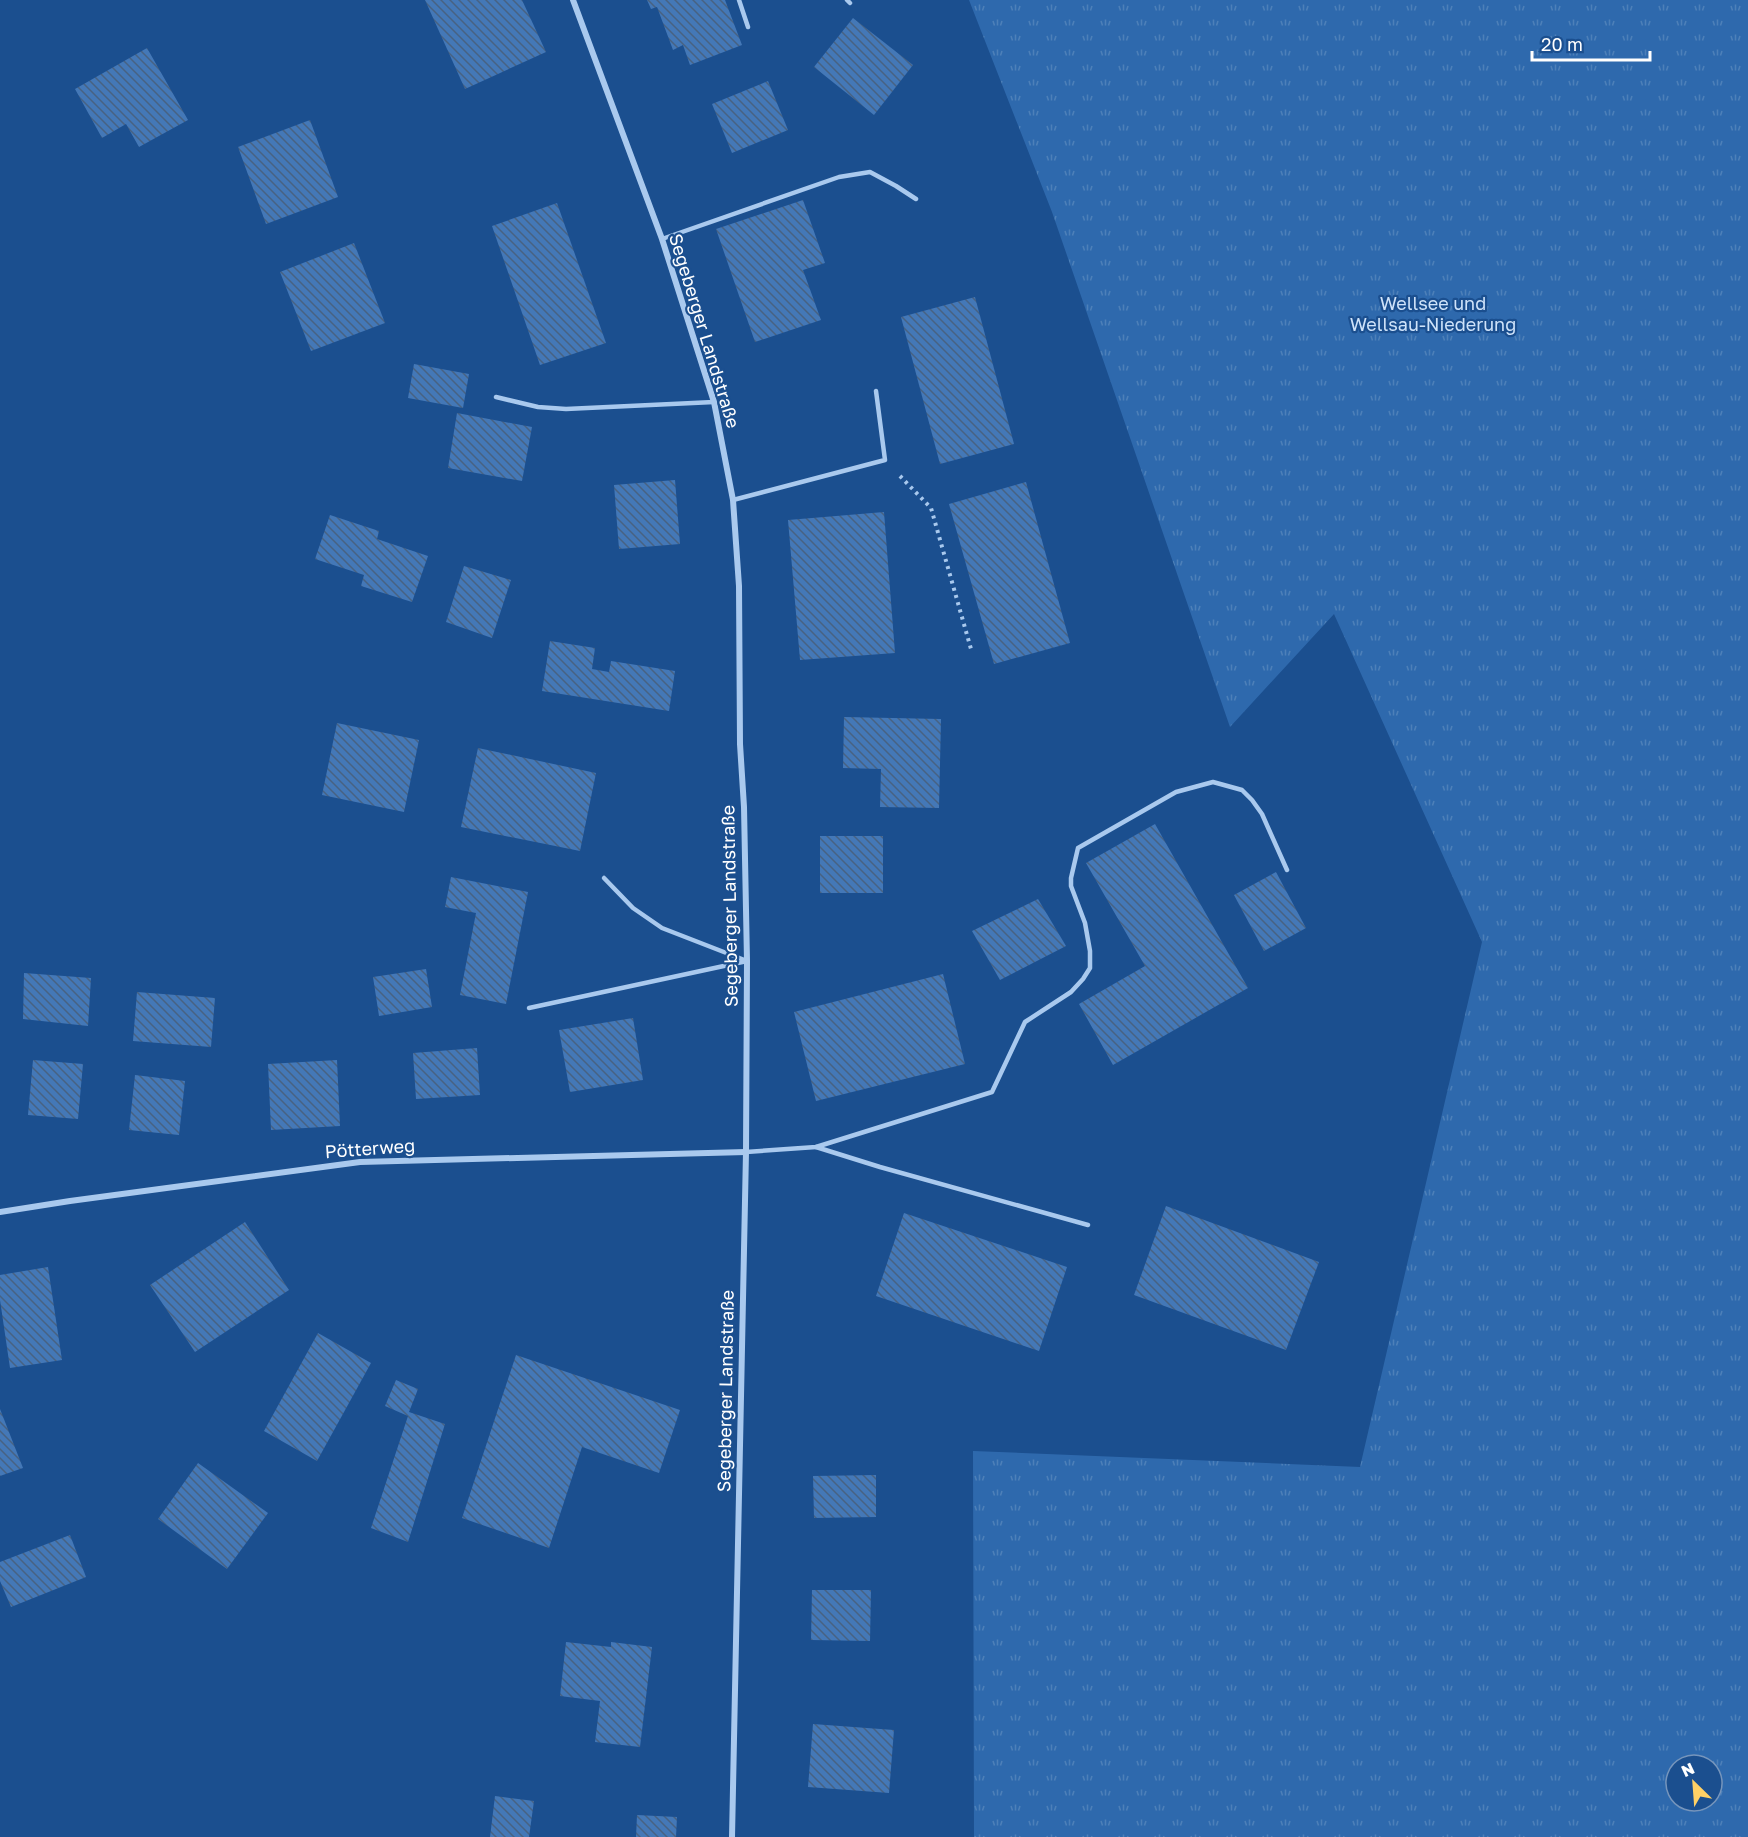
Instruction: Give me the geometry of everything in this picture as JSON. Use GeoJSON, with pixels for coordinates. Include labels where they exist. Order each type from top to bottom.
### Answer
{"type":"FeatureCollection","features":[{"type":"Feature","properties":{"kind":"street","name":"Segeberger Landstraße"},"geometry":{"type":"LineString","coordinates":[[573,0],[662,239],[714,402],[733,500],[739,586],[740,744],[744,807],[747,961],[746,1152],[732,1837]]}},
{"type":"Feature","properties":{"kind":"street","name":"Pötterweg"},"geometry":{"type":"LineString","coordinates":[[0,1212],[360,1162],[746,1152]]}},
{"type":"Feature","properties":{"kind":"lane"},"geometry":{"type":"LineString","coordinates":[[739,0],[748,27]]}},
{"type":"Feature","properties":{"kind":"lane"},"geometry":{"type":"LineString","coordinates":[[662,239],[839,177],[870,172],[916,199]]}},
{"type":"Feature","properties":{"kind":"lane"},"geometry":{"type":"LineString","coordinates":[[733,500],[885,460],[876,390]]}},
{"type":"Feature","properties":{"kind":"lane"},"geometry":{"type":"LineString","coordinates":[[496,397],[566,409],[714,402]]}},
{"type":"Feature","properties":{"kind":"lane"},"geometry":{"type":"LineString","coordinates":[[746,1152],[816,1147],[992,1092],[1025,1022],[1071,992],[1083,980],[1090,968],[1090,951],[1085,923],[1071,886],[1072,868],[1078,848],[1176,792],[1213,782],[1242,790],[1262,814],[1287,870]]}},
{"type":"Feature","properties":{"kind":"lane"},"geometry":{"type":"LineString","coordinates":[[604,878],[633,909],[663,928],[747,961]]}},
{"type":"Feature","properties":{"kind":"lane"},"geometry":{"type":"LineString","coordinates":[[529,1008],[747,961]]}},
{"type":"Feature","properties":{"kind":"lane"},"geometry":{"type":"LineString","coordinates":[[816,1147],[1088,1225]]}},
{"type":"Feature","properties":{"kind":"path"},"geometry":{"type":"LineString","coordinates":[[885,460],[931,508],[971,649]]}},
{"type":"Feature","properties":{"kind":"green space","name":"Wellsee und Wellsau-Niederung"},"geometry":{"type":"Polygon","coordinates":[[[969,0],[1748,0],[1748,1837],[974,1837],[973,1451],[1360,1467],[1482,942],[1334,614],[1230,727],[1052,212],[969,0]]]}},
{"type":"Feature","properties":{"kind":"building"},"geometry":{"type":"Polygon","coordinates":[[[425,0],[522,0],[546,52],[465,89],[425,0]]]}},
{"type":"Feature","properties":{"kind":"building"},"geometry":{"type":"Polygon","coordinates":[[[647,0],[725,0],[742,45],[690,65],[683,45],[673,50],[657,7],[651,9],[647,0]]]}},
{"type":"Feature","properties":{"kind":"building"},"geometry":{"type":"Polygon","coordinates":[[[853,18],[913,65],[874,115],[814,67],[853,18]]]}},
{"type":"Feature","properties":{"kind":"building"},"geometry":{"type":"Polygon","coordinates":[[[147,48],[188,120],[139,147],[126,124],[102,138],[75,89],[147,48]]]}},
{"type":"Feature","properties":{"kind":"building"},"geometry":{"type":"Polygon","coordinates":[[[768,81],[788,130],[732,153],[712,104],[768,81]]]}},
{"type":"Feature","properties":{"kind":"building"},"geometry":{"type":"Polygon","coordinates":[[[310,120],[338,197],[266,224],[238,147],[310,120]]]}},
{"type":"Feature","properties":{"kind":"building"},"geometry":{"type":"Polygon","coordinates":[[[803,200],[825,263],[803,270],[821,320],[755,342],[716,229],[803,200]]]}},
{"type":"Feature","properties":{"kind":"building"},"geometry":{"type":"Polygon","coordinates":[[[557,203],[606,343],[540,365],[492,226],[557,203]]]}},
{"type":"Feature","properties":{"kind":"building"},"geometry":{"type":"Polygon","coordinates":[[[354,243],[385,323],[311,351],[280,272],[354,243]]]}},
{"type":"Feature","properties":{"kind":"building"},"geometry":{"type":"Polygon","coordinates":[[[975,297],[1014,444],[940,464],[901,317],[975,297]]]}},
{"type":"Feature","properties":{"kind":"building"},"geometry":{"type":"Polygon","coordinates":[[[414,364],[469,374],[463,408],[408,398],[414,364]]]}},
{"type":"Feature","properties":{"kind":"building"},"geometry":{"type":"Polygon","coordinates":[[[457,413],[532,427],[522,481],[448,468],[457,413]]]}},
{"type":"Feature","properties":{"kind":"building"},"geometry":{"type":"Polygon","coordinates":[[[675,480],[680,544],[619,549],[614,485],[675,480]]]}},
{"type":"Feature","properties":{"kind":"building"},"geometry":{"type":"Polygon","coordinates":[[[1026,482],[1070,643],[994,664],[949,504],[1026,482]]]}},
{"type":"Feature","properties":{"kind":"building"},"geometry":{"type":"Polygon","coordinates":[[[884,512],[895,653],[800,660],[788,520],[884,512]]]}},
{"type":"Feature","properties":{"kind":"building"},"geometry":{"type":"Polygon","coordinates":[[[330,515],[379,531],[377,539],[428,556],[412,602],[361,586],[364,575],[315,559],[330,515]]]}},
{"type":"Feature","properties":{"kind":"building"},"geometry":{"type":"Polygon","coordinates":[[[464,566],[511,580],[492,638],[446,622],[464,566]]]}},
{"type":"Feature","properties":{"kind":"building"},"geometry":{"type":"Polygon","coordinates":[[[550,641],[595,648],[592,669],[609,672],[611,661],[675,671],[669,711],[542,691],[550,641]]]}},
{"type":"Feature","properties":{"kind":"building"},"geometry":{"type":"Polygon","coordinates":[[[844,717],[941,719],[939,808],[880,807],[881,769],[843,768],[844,717]]]}},
{"type":"Feature","properties":{"kind":"building"},"geometry":{"type":"Polygon","coordinates":[[[337,723],[419,740],[404,812],[322,795],[337,723]]]}},
{"type":"Feature","properties":{"kind":"building"},"geometry":{"type":"Polygon","coordinates":[[[478,748],[596,773],[580,851],[461,827],[478,748]]]}},
{"type":"Feature","properties":{"kind":"building"},"geometry":{"type":"Polygon","coordinates":[[[1155,824],[1248,988],[1113,1065],[1079,1004],[1145,966],[1086,863],[1155,824]]]}},
{"type":"Feature","properties":{"kind":"building"},"geometry":{"type":"Polygon","coordinates":[[[820,836],[883,836],[883,893],[820,893],[820,836]]]}},
{"type":"Feature","properties":{"kind":"building"},"geometry":{"type":"Polygon","coordinates":[[[1276,872],[1306,928],[1264,951],[1234,895],[1276,872]]]}},
{"type":"Feature","properties":{"kind":"building"},"geometry":{"type":"Polygon","coordinates":[[[451,877],[528,892],[506,1004],[460,995],[476,913],[445,907],[451,877]]]}},
{"type":"Feature","properties":{"kind":"building"},"geometry":{"type":"Polygon","coordinates":[[[1038,899],[1066,946],[1000,980],[972,931],[1038,899]]]}},
{"type":"Feature","properties":{"kind":"building"},"geometry":{"type":"Polygon","coordinates":[[[426,969],[432,1007],[379,1016],[373,977],[426,969]]]}},
{"type":"Feature","properties":{"kind":"building"},"geometry":{"type":"Polygon","coordinates":[[[24,973],[91,978],[88,1026],[23,1019],[24,973]]]}},
{"type":"Feature","properties":{"kind":"building"},"geometry":{"type":"Polygon","coordinates":[[[943,974],[965,1064],[816,1101],[794,1012],[943,974]]]}},
{"type":"Feature","properties":{"kind":"building"},"geometry":{"type":"Polygon","coordinates":[[[137,992],[215,998],[211,1047],[133,1041],[137,992]]]}},
{"type":"Feature","properties":{"kind":"building"},"geometry":{"type":"Polygon","coordinates":[[[633,1018],[643,1080],[570,1092],[559,1030],[633,1018]]]}},
{"type":"Feature","properties":{"kind":"building"},"geometry":{"type":"Polygon","coordinates":[[[477,1048],[480,1095],[416,1099],[413,1053],[477,1048]]]}},
{"type":"Feature","properties":{"kind":"building"},"geometry":{"type":"Polygon","coordinates":[[[33,1060],[83,1064],[78,1119],[28,1115],[33,1060]]]}},
{"type":"Feature","properties":{"kind":"building"},"geometry":{"type":"Polygon","coordinates":[[[337,1060],[340,1126],[271,1130],[268,1064],[337,1060]]]}},
{"type":"Feature","properties":{"kind":"building"},"geometry":{"type":"Polygon","coordinates":[[[135,1075],[185,1081],[179,1135],[129,1130],[135,1075]]]}},
{"type":"Feature","properties":{"kind":"building"},"geometry":{"type":"Polygon","coordinates":[[[1166,1206],[1319,1262],[1286,1350],[1134,1295],[1166,1206]]]}},
{"type":"Feature","properties":{"kind":"building"},"geometry":{"type":"Polygon","coordinates":[[[904,1213],[1067,1267],[1039,1351],[876,1296],[904,1213]]]}},
{"type":"Feature","properties":{"kind":"building"},"geometry":{"type":"Polygon","coordinates":[[[245,1222],[289,1290],[195,1352],[150,1285],[245,1222]]]}},
{"type":"Feature","properties":{"kind":"building"},"geometry":{"type":"Polygon","coordinates":[[[48,1267],[62,1360],[10,1368],[0,1300],[0,1275],[48,1267]]]}},
{"type":"Feature","properties":{"kind":"building"},"geometry":{"type":"Polygon","coordinates":[[[318,1333],[371,1363],[317,1461],[264,1431],[318,1333]]]}},
{"type":"Feature","properties":{"kind":"building"},"geometry":{"type":"Polygon","coordinates":[[[516,1355],[680,1410],[659,1473],[582,1447],[549,1548],[462,1518],[516,1355]]]}},
{"type":"Feature","properties":{"kind":"building"},"geometry":{"type":"Polygon","coordinates":[[[396,1380],[418,1389],[409,1412],[445,1424],[408,1542],[371,1528],[408,1416],[385,1406],[396,1380]]]}},
{"type":"Feature","properties":{"kind":"building"},"geometry":{"type":"Polygon","coordinates":[[[0,1409],[23,1468],[0,1476],[0,1409]]]}},
{"type":"Feature","properties":{"kind":"building"},"geometry":{"type":"Polygon","coordinates":[[[198,1463],[268,1513],[227,1569],[158,1519],[198,1463]]]}},
{"type":"Feature","properties":{"kind":"building"},"geometry":{"type":"Polygon","coordinates":[[[876,1475],[876,1517],[814,1518],[813,1476],[876,1475]]]}},
{"type":"Feature","properties":{"kind":"building"},"geometry":{"type":"Polygon","coordinates":[[[70,1535],[86,1577],[11,1607],[0,1581],[0,1562],[70,1535]]]}},
{"type":"Feature","properties":{"kind":"building"},"geometry":{"type":"Polygon","coordinates":[[[812,1590],[871,1590],[870,1641],[811,1640],[812,1590]]]}},
{"type":"Feature","properties":{"kind":"building"},"geometry":{"type":"Polygon","coordinates":[[[566,1642],[611,1647],[611,1642],[652,1647],[640,1747],[595,1742],[600,1701],[560,1696],[566,1642]]]}},
{"type":"Feature","properties":{"kind":"building"},"geometry":{"type":"Polygon","coordinates":[[[813,1724],[894,1730],[889,1793],[808,1787],[813,1724]]]}},
{"type":"Feature","properties":{"kind":"building"},"geometry":{"type":"Polygon","coordinates":[[[495,1796],[534,1801],[529,1837],[490,1837],[495,1796]]]}},
{"type":"Feature","properties":{"kind":"building"},"geometry":{"type":"Polygon","coordinates":[[[637,1815],[677,1817],[676,1837],[636,1837],[637,1815]]]}}]}
